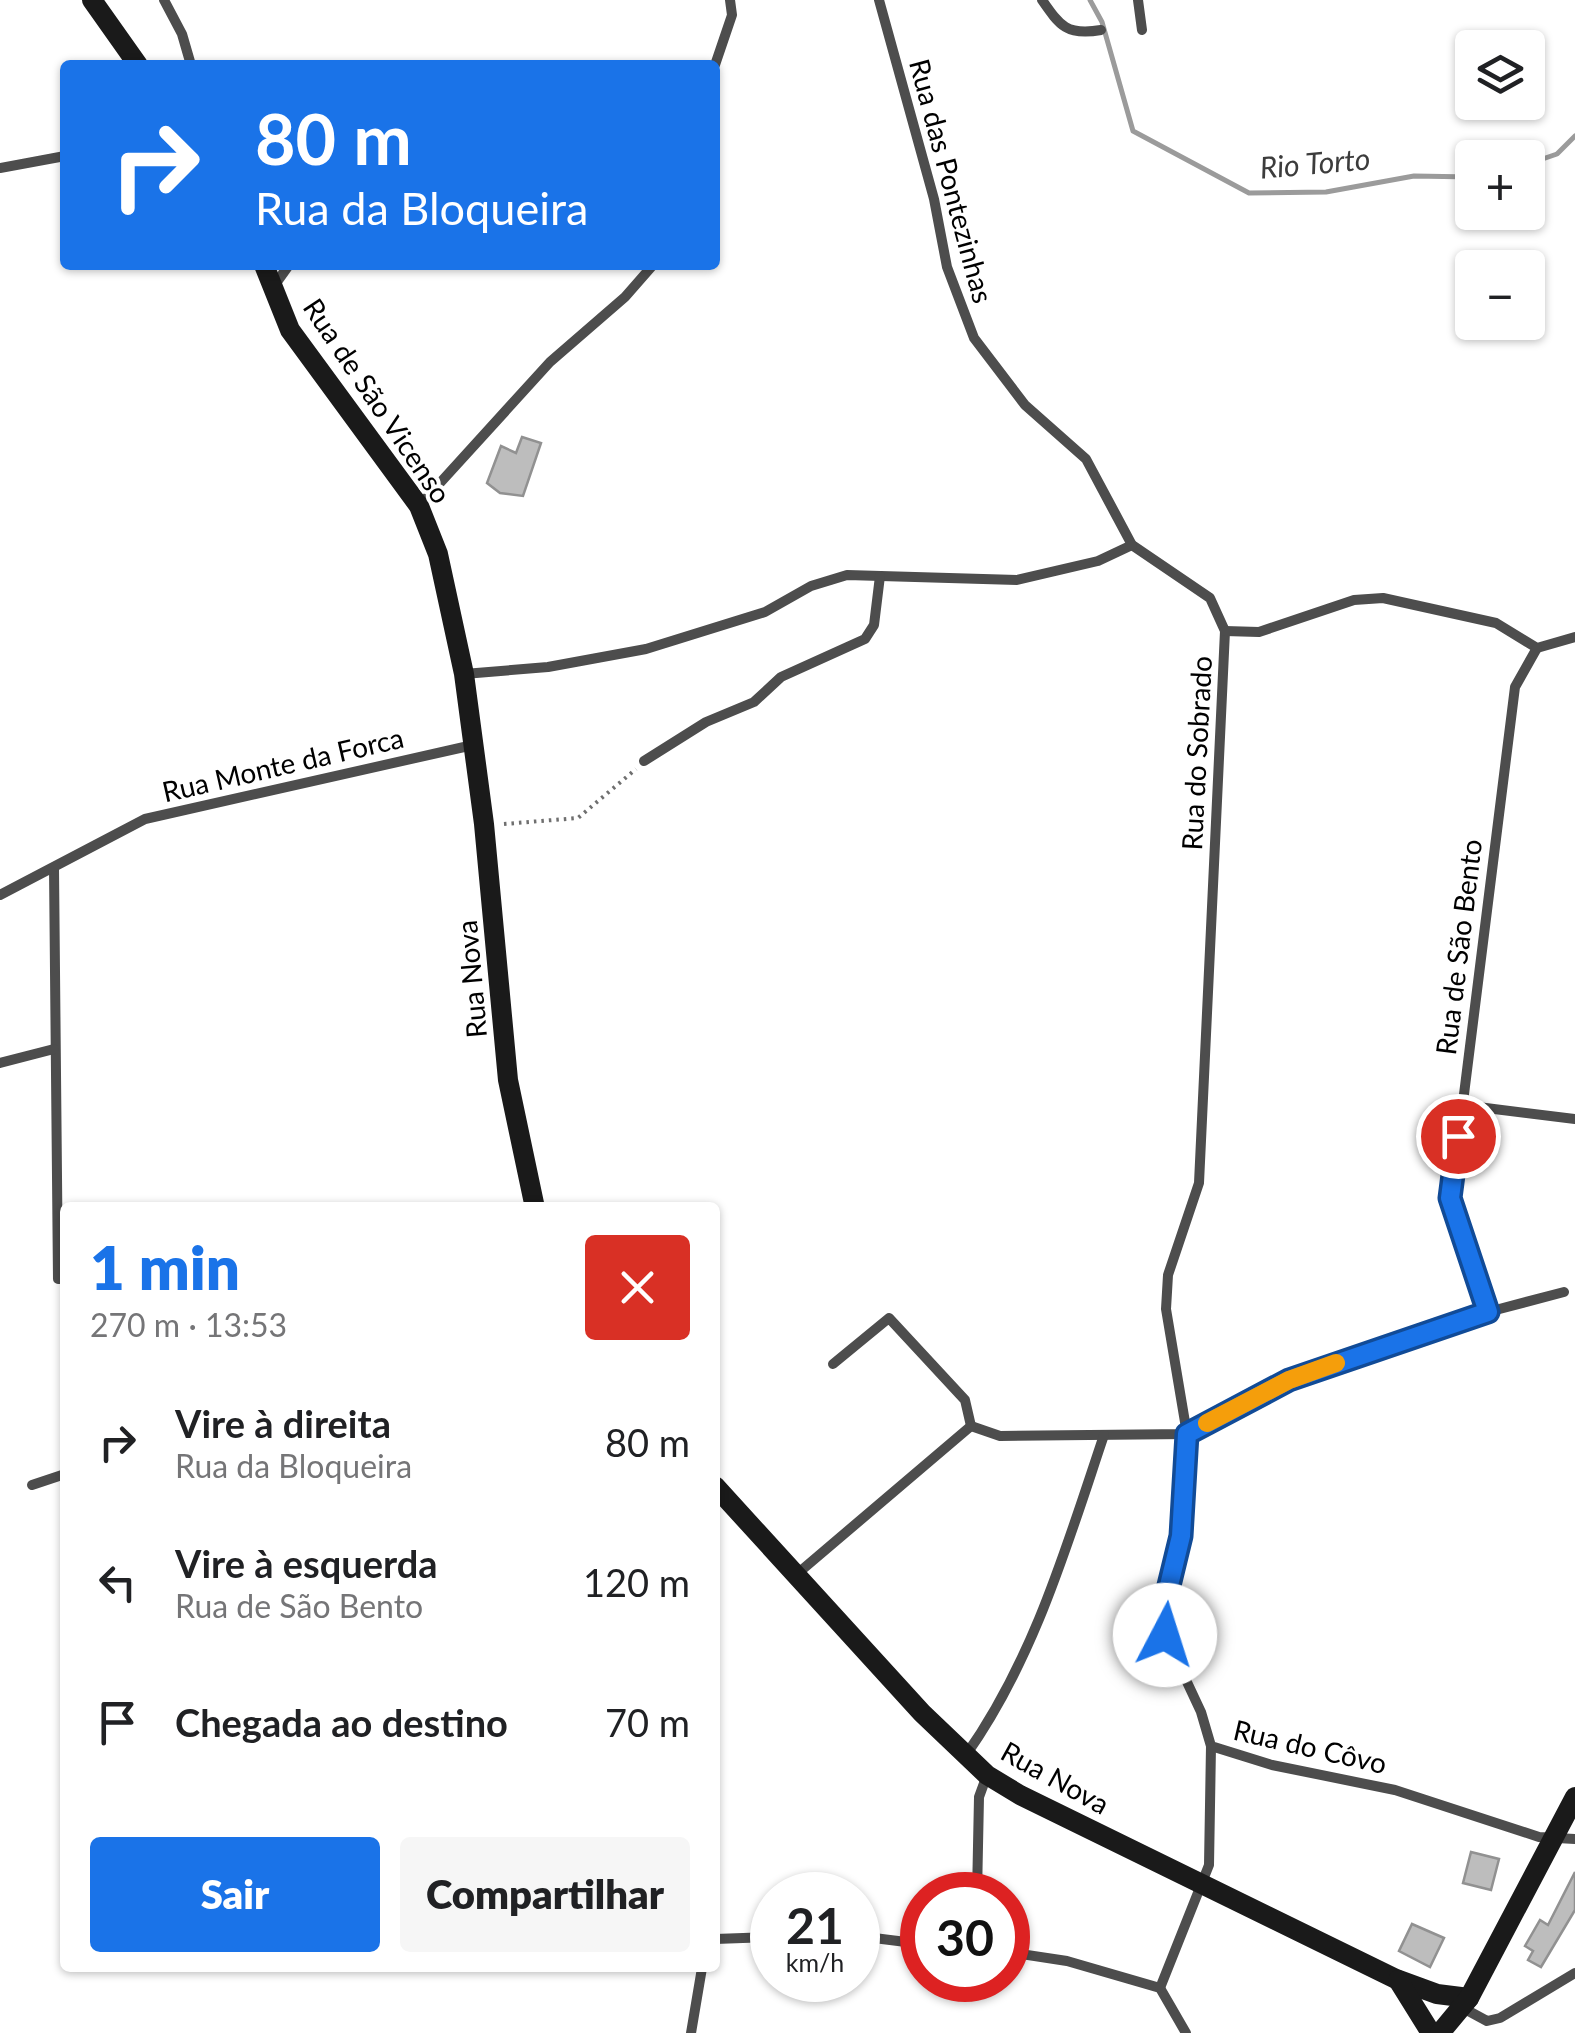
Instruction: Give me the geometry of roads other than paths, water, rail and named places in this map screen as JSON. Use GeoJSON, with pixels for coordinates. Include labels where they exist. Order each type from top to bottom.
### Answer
{"type":"FeatureCollection","features":[{"type":"Feature","properties":{"kind":"street"},"geometry":{"type":"LineString","coordinates":[[92,0],[134,60]]}},
{"type":"Feature","properties":{"kind":"street"},"geometry":{"type":"LineString","coordinates":[[164,0],[182,34],[190,60]]}},
{"type":"Feature","properties":{"kind":"street"},"geometry":{"type":"LineString","coordinates":[[717,60],[732,15],[730,0]]}},
{"type":"Feature","properties":{"kind":"street","name":"Rua das Pontezinhas"},"geometry":{"type":"LineString","coordinates":[[878,0],[934,198],[946,266],[974,338],[1025,405],[1086,459],[1132,545],[1210,598],[1226,631]]}},
{"type":"Feature","properties":{"kind":"street"},"geometry":{"type":"LineString","coordinates":[[1042,0],[1060,27],[1077,34],[1100,30]]}},
{"type":"Feature","properties":{"kind":"street"},"geometry":{"type":"LineString","coordinates":[[1138,0],[1142,30]]}},
{"type":"Feature","properties":{"kind":"street"},"geometry":{"type":"LineString","coordinates":[[0,168],[60,157]]}},
{"type":"Feature","properties":{"kind":"street","name":"Rua de São Vicenso"},"geometry":{"type":"LineString","coordinates":[[266,270],[290,330],[419,506],[438,554],[464,674],[473,744]]}},
{"type":"Feature","properties":{"kind":"street"},"geometry":{"type":"LineString","coordinates":[[274,287],[286,270]]}},
{"type":"Feature","properties":{"kind":"street"},"geometry":{"type":"LineString","coordinates":[[419,506],[550,362],[625,298],[649,270]]}},
{"type":"Feature","properties":{"kind":"street"},"geometry":{"type":"LineString","coordinates":[[464,674],[548,667],[646,649],[765,612],[811,586],[847,575],[1017,580],[1098,562],[1132,545]]}},
{"type":"Feature","properties":{"kind":"street"},"geometry":{"type":"LineString","coordinates":[[644,761],[706,722],[754,702],[780,677],[865,639],[874,625],[880,576]]}},
{"type":"Feature","properties":{"kind":"street","name":"Rua do Sobrado"},"geometry":{"type":"LineString","coordinates":[[1199,1183],[1226,631],[1259,632],[1354,600],[1383,598],[1496,623],[1537,648]]}},
{"type":"Feature","properties":{"kind":"street"},"geometry":{"type":"LineString","coordinates":[[1537,648],[1575,636]]}},
{"type":"Feature","properties":{"kind":"street","name":"Rua de São Bento"},"geometry":{"type":"LineString","coordinates":[[1488,1312],[1450,1198],[1515,687],[1537,648]]}},
{"type":"Feature","properties":{"kind":"street","name":"Rua Nova"},"geometry":{"type":"LineString","coordinates":[[473,744],[508,1080],[533,1202]]}},
{"type":"Feature","properties":{"kind":"street","name":"Rua Monte da Forca"},"geometry":{"type":"LineString","coordinates":[[0,894],[145,820],[473,744]]}},
{"type":"Feature","properties":{"kind":"street"},"geometry":{"type":"LineString","coordinates":[[54,868],[60,1279]]}},
{"type":"Feature","properties":{"kind":"street"},"geometry":{"type":"LineString","coordinates":[[0,1064],[54,1049]]}},
{"type":"Feature","properties":{"kind":"street"},"geometry":{"type":"LineString","coordinates":[[1462,1105],[1575,1119]]}},
{"type":"Feature","properties":{"kind":"street","name":"Rua do Côvo"},"geometry":{"type":"LineString","coordinates":[[1199,1183],[1182,1228],[1167,1292],[1187,1434],[1181,1536],[1164,1606],[1165,1635],[1201,1712],[1210,1746],[1272,1765],[1394,1790],[1564,1839]]}},
{"type":"Feature","properties":{"kind":"street"},"geometry":{"type":"LineString","coordinates":[[971,1426],[1000,1436],[1187,1434],[1289,1380],[1488,1312],[1564,1292]]}},
{"type":"Feature","properties":{"kind":"street"},"geometry":{"type":"LineString","coordinates":[[833,1364],[889,1318],[965,1400],[971,1426]]}},
{"type":"Feature","properties":{"kind":"street"},"geometry":{"type":"LineString","coordinates":[[795,1576],[971,1426]]}},
{"type":"Feature","properties":{"kind":"street"},"geometry":{"type":"LineString","coordinates":[[966,1755],[983,1731],[1047,1604],[1104,1435]]}},
{"type":"Feature","properties":{"kind":"street"},"geometry":{"type":"LineString","coordinates":[[32,1485],[60,1476]]}},
{"type":"Feature","properties":{"kind":"street","name":"Rua Nova"},"geometry":{"type":"LineString","coordinates":[[720,1492],[795,1576],[987,1775],[1396,1979],[1466,2003]]}},
{"type":"Feature","properties":{"kind":"street"},"geometry":{"type":"LineString","coordinates":[[1160,1988],[1209,1865],[1210,1746]]}},
{"type":"Feature","properties":{"kind":"street"},"geometry":{"type":"LineString","coordinates":[[978,1872],[979,1797],[987,1775]]}},
{"type":"Feature","properties":{"kind":"street"},"geometry":{"type":"LineString","coordinates":[[1440,2033],[1466,2003],[1564,1839],[1575,1796]]}},
{"type":"Feature","properties":{"kind":"street"},"geometry":{"type":"LineString","coordinates":[[720,1939],[750,1938]]}},
{"type":"Feature","properties":{"kind":"street"},"geometry":{"type":"LineString","coordinates":[[1030,1955],[1067,1961],[1160,1988],[1186,2033]]}},
{"type":"Feature","properties":{"kind":"street"},"geometry":{"type":"LineString","coordinates":[[691,2033],[701,1972]]}},
{"type":"Feature","properties":{"kind":"street"},"geometry":{"type":"LineString","coordinates":[[1466,2003],[1488,2021],[1500,2018],[1575,1973]]}},
{"type":"Feature","properties":{"kind":"street"},"geometry":{"type":"LineString","coordinates":[[1396,1979],[1431,2033]]}},
{"type":"Feature","properties":{"kind":"waterway","name":"Rio Torto"},"geometry":{"type":"LineString","coordinates":[[1090,0],[1102,22],[1133,131],[1249,193],[1326,192],[1414,176],[1455,177]]}},
{"type":"Feature","properties":{"kind":"waterway","name":"Rio Torto"},"geometry":{"type":"LineString","coordinates":[[1545,158],[1557,154],[1575,136]]}}]}
